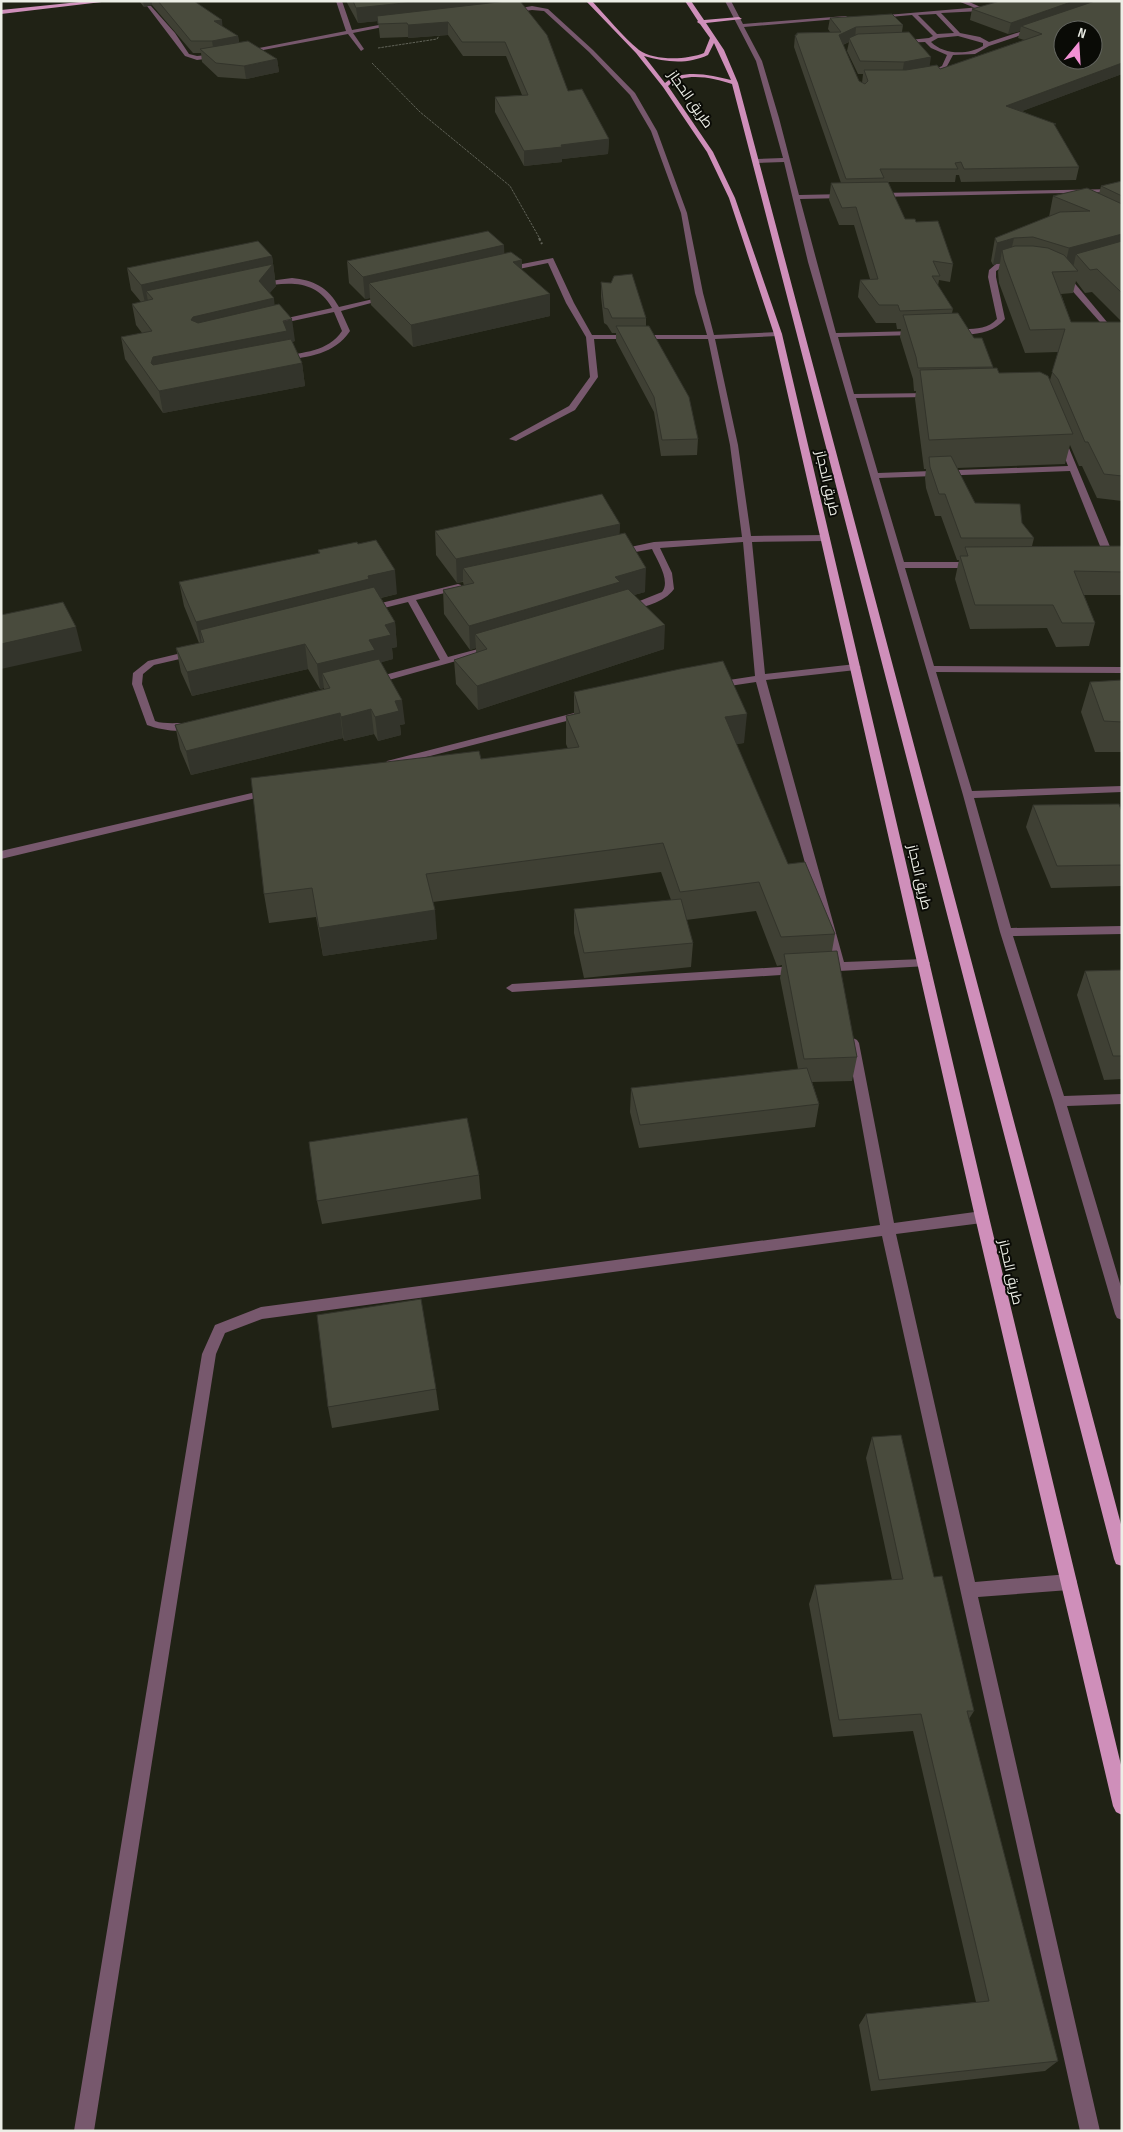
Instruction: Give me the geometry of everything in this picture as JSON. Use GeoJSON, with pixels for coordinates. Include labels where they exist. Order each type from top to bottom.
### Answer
{"type":"FeatureCollection","features":[{"type":"Feature","properties":{"kind":"main road"},"geometry":{"type":"LineString","coordinates":[[1,12],[107,1]]}},
{"type":"Feature","properties":{"kind":"main road","name":"طريق الحجاز"},"geometry":{"type":"LineString","coordinates":[[589,1],[638,52],[665,86],[710,152],[732,198],[778,334],[982,1216],[1122,1806]]}},
{"type":"Feature","properties":{"kind":"main road","name":"طريق الحجاز"},"geometry":{"type":"LineString","coordinates":[[688,1],[700,22],[721,50],[736,83],[1122,1559]]}},
{"type":"Feature","properties":{"kind":"main road"},"geometry":{"type":"LineString","coordinates":[[700,22],[738,19]]}},
{"type":"Feature","properties":{"kind":"main road"},"geometry":{"type":"LineString","coordinates":[[638,52],[662,60],[688,60],[706,54],[713,38]]}},
{"type":"Feature","properties":{"kind":"main road"},"geometry":{"type":"LineString","coordinates":[[665,86],[673,79],[699,76],[736,83]]}},
{"type":"Feature","properties":{"kind":"street"},"geometry":{"type":"LineString","coordinates":[[338,1],[349,31],[361,49]]}},
{"type":"Feature","properties":{"kind":"street"},"geometry":{"type":"LineString","coordinates":[[728,1],[758,61],[776,118],[785,160],[833,335],[968,795],[1006,932],[1119,1297],[1122,1314]]}},
{"type":"Feature","properties":{"kind":"street"},"geometry":{"type":"LineString","coordinates":[[961,1],[982,9]]}},
{"type":"Feature","properties":{"kind":"street"},"geometry":{"type":"LineString","coordinates":[[866,17],[982,9],[1007,1]]}},
{"type":"Feature","properties":{"kind":"street"},"geometry":{"type":"LineString","coordinates":[[149,7],[173,34],[187,55],[197,58],[222,56]]}},
{"type":"Feature","properties":{"kind":"street"},"geometry":{"type":"LineString","coordinates":[[498,12],[532,8],[546,10],[591,51],[633,94],[654,131],[684,213],[699,293],[711,337],[734,444],[747,539],[760,678],[840,972]]}},
{"type":"Feature","properties":{"kind":"street"},"geometry":{"type":"LineString","coordinates":[[938,12],[958,34]]}},
{"type":"Feature","properties":{"kind":"street"},"geometry":{"type":"LineString","coordinates":[[914,14],[936,36]]}},
{"type":"Feature","properties":{"kind":"street"},"geometry":{"type":"LineString","coordinates":[[742,26],[857,18]]}},
{"type":"Feature","properties":{"kind":"street"},"geometry":{"type":"LineString","coordinates":[[237,53],[399,23]]}},
{"type":"Feature","properties":{"kind":"street"},"geometry":{"type":"LineString","coordinates":[[929,40],[930,45],[933,47],[951,53],[979,51],[987,45],[1043,26]]}},
{"type":"Feature","properties":{"kind":"street"},"geometry":{"type":"LineString","coordinates":[[890,42],[929,40],[936,36],[958,34],[978,38],[987,45]]}},
{"type":"Feature","properties":{"kind":"street"},"geometry":{"type":"LineString","coordinates":[[919,76],[940,70],[944,67],[951,53]]}},
{"type":"Feature","properties":{"kind":"street"},"geometry":{"type":"LineString","coordinates":[[756,161],[785,160]]}},
{"type":"Feature","properties":{"kind":"street"},"geometry":{"type":"LineString","coordinates":[[873,195],[1120,190]]}},
{"type":"Feature","properties":{"kind":"street"},"geometry":{"type":"LineString","coordinates":[[1050,191],[1066,199]]}},
{"type":"Feature","properties":{"kind":"street"},"geometry":{"type":"LineString","coordinates":[[795,197],[853,195]]}},
{"type":"Feature","properties":{"kind":"street"},"geometry":{"type":"LineString","coordinates":[[492,273],[550,260],[570,302],[590,337],[594,377],[572,408],[513,438]]}},
{"type":"Feature","properties":{"kind":"street"},"geometry":{"type":"LineString","coordinates":[[943,332],[982,330],[998,324],[1001,319],[992,277],[993,270],[999,266],[1025,263]]}},
{"type":"Feature","properties":{"kind":"street"},"geometry":{"type":"LineString","coordinates":[[1063,272],[1122,345]]}},
{"type":"Feature","properties":{"kind":"street"},"geometry":{"type":"LineString","coordinates":[[250,287],[279,280],[302,280],[318,285],[338,309],[346,331],[341,341],[326,350],[277,360]]}},
{"type":"Feature","properties":{"kind":"street"},"geometry":{"type":"LineString","coordinates":[[270,325],[396,296]]}},
{"type":"Feature","properties":{"kind":"street"},"geometry":{"type":"LineString","coordinates":[[833,335],[923,332]]}},
{"type":"Feature","properties":{"kind":"street"},"geometry":{"type":"LineString","coordinates":[[590,337],[711,337],[778,334]]}},
{"type":"Feature","properties":{"kind":"street"},"geometry":{"type":"LineString","coordinates":[[851,396],[939,394]]}},
{"type":"Feature","properties":{"kind":"street"},"geometry":{"type":"LineString","coordinates":[[1057,428],[1113,565]]}},
{"type":"Feature","properties":{"kind":"street"},"geometry":{"type":"LineString","coordinates":[[875,476],[1074,468]]}},
{"type":"Feature","properties":{"kind":"street"},"geometry":{"type":"LineString","coordinates":[[607,554],[654,545],[747,539],[826,538]]}},
{"type":"Feature","properties":{"kind":"street"},"geometry":{"type":"LineString","coordinates":[[617,611],[664,597],[671,587],[670,578],[654,545]]}},
{"type":"Feature","properties":{"kind":"street"},"geometry":{"type":"LineString","coordinates":[[901,565],[988,565]]}},
{"type":"Feature","properties":{"kind":"street"},"geometry":{"type":"LineString","coordinates":[[362,610],[470,584]]}},
{"type":"Feature","properties":{"kind":"street"},"geometry":{"type":"LineString","coordinates":[[410,598],[446,662]]}},
{"type":"Feature","properties":{"kind":"street"},"geometry":{"type":"LineString","coordinates":[[199,651],[152,664],[138,673],[137,684],[151,723],[164,728],[202,724]]}},
{"type":"Feature","properties":{"kind":"street"},"geometry":{"type":"LineString","coordinates":[[365,683],[484,651]]}},
{"type":"Feature","properties":{"kind":"street"},"geometry":{"type":"LineString","coordinates":[[703,688],[760,678],[856,667]]}},
{"type":"Feature","properties":{"kind":"street"},"geometry":{"type":"LineString","coordinates":[[930,669],[1122,670]]}},
{"type":"Feature","properties":{"kind":"street"},"geometry":{"type":"LineString","coordinates":[[377,766],[589,712]]}},
{"type":"Feature","properties":{"kind":"street"},"geometry":{"type":"LineString","coordinates":[[1,855],[281,789]]}},
{"type":"Feature","properties":{"kind":"street"},"geometry":{"type":"LineString","coordinates":[[968,795],[1122,789]]}},
{"type":"Feature","properties":{"kind":"street"},"geometry":{"type":"LineString","coordinates":[[1006,932],[1122,930]]}},
{"type":"Feature","properties":{"kind":"street"},"geometry":{"type":"LineString","coordinates":[[512,988],[814,969],[840,972],[924,963]]}},
{"type":"Feature","properties":{"kind":"street"},"geometry":{"type":"LineString","coordinates":[[852,1035],[888,1230],[1090,2131]]}},
{"type":"Feature","properties":{"kind":"street"},"geometry":{"type":"LineString","coordinates":[[1059,1100],[1122,1099]]}},
{"type":"Feature","properties":{"kind":"street"},"geometry":{"type":"LineString","coordinates":[[84,2131],[209,1354],[220,1329],[261,1313],[982,1216]]}},
{"type":"Feature","properties":{"kind":"street"},"geometry":{"type":"LineString","coordinates":[[968,1590],[1069,1582]]}},
{"type":"Feature","properties":{"kind":"path"},"geometry":{"type":"LineString","coordinates":[[361,49],[437,39],[440,34],[439,27]]}},
{"type":"Feature","properties":{"kind":"path"},"geometry":{"type":"LineString","coordinates":[[361,49],[420,112],[510,186],[525,210],[550,260]]}},
{"type":"Feature","properties":{"kind":"building"},"geometry":{"type":"Polygon","coordinates":[[[158,1],[194,1],[222,20],[214,21],[238,36],[212,41],[191,41],[158,1]]]}},
{"type":"Feature","properties":{"kind":"building"},"geometry":{"type":"Polygon","coordinates":[[[353,1],[423,1],[356,8],[353,1]]]}},
{"type":"Feature","properties":{"kind":"building"},"geometry":{"type":"Polygon","coordinates":[[[520,1],[547,35],[568,91],[582,89],[609,139],[524,151],[495,97],[528,95],[505,42],[462,42],[448,22],[408,25],[407,23],[378,24],[377,16],[520,1]]]}},
{"type":"Feature","properties":{"kind":"building"},"geometry":{"type":"Polygon","coordinates":[[[1000,1],[1074,1],[1011,23],[972,9],[1000,1]]]}},
{"type":"Feature","properties":{"kind":"building"},"geometry":{"type":"Polygon","coordinates":[[[1095,1],[1122,1],[1122,63],[1006,106],[1056,124],[1054,124],[1079,167],[964,169],[961,162],[955,163],[958,169],[880,169],[884,178],[846,179],[795,35],[797,33],[841,32],[830,18],[892,14],[903,25],[856,27],[839,35],[859,81],[865,84],[868,81],[864,70],[906,70],[937,65],[940,69],[1042,34],[1021,26],[1095,1]]]}},
{"type":"Feature","properties":{"kind":"building"},"geometry":{"type":"Polygon","coordinates":[[[909,32],[931,57],[904,62],[860,61],[849,38],[858,34],[909,32]]]}},
{"type":"Feature","properties":{"kind":"building"},"geometry":{"type":"Polygon","coordinates":[[[248,41],[277,59],[244,66],[216,63],[200,49],[248,41]]]}},
{"type":"Feature","properties":{"kind":"building"},"geometry":{"type":"Polygon","coordinates":[[[1122,181],[1122,196],[1101,186],[1122,181]]]}},
{"type":"Feature","properties":{"kind":"building"},"geometry":{"type":"Polygon","coordinates":[[[888,182],[905,219],[915,219],[916,222],[938,221],[953,264],[933,261],[940,276],[932,276],[953,309],[900,311],[898,305],[879,305],[860,280],[878,279],[856,207],[842,208],[831,183],[888,182]]]}},
{"type":"Feature","properties":{"kind":"building"},"geometry":{"type":"Polygon","coordinates":[[[1087,188],[1122,204],[1122,234],[1069,248],[1033,237],[1014,238],[997,243],[995,238],[1060,212],[1090,211],[1053,196],[1087,188]]]}},
{"type":"Feature","properties":{"kind":"building"},"geometry":{"type":"Polygon","coordinates":[[[488,231],[504,245],[363,277],[347,261],[488,231]]]}},
{"type":"Feature","properties":{"kind":"building"},"geometry":{"type":"Polygon","coordinates":[[[258,241],[272,256],[141,285],[127,268],[258,241]]]}},
{"type":"Feature","properties":{"kind":"building"},"geometry":{"type":"Polygon","coordinates":[[[1122,241],[1122,293],[1097,269],[1090,270],[1076,254],[1122,241]]]}},
{"type":"Feature","properties":{"kind":"building"},"geometry":{"type":"Polygon","coordinates":[[[1015,246],[1048,248],[1064,255],[1078,271],[1052,272],[1071,322],[1122,322],[1122,476],[1104,474],[1088,442],[1085,442],[1058,379],[1052,372],[1065,329],[1030,330],[1002,250],[1015,246]]]}},
{"type":"Feature","properties":{"kind":"building"},"geometry":{"type":"Polygon","coordinates":[[[511,252],[522,260],[513,262],[550,294],[411,325],[369,283],[511,252]]]}},
{"type":"Feature","properties":{"kind":"building"},"geometry":{"type":"Polygon","coordinates":[[[273,264],[259,281],[274,298],[193,317],[191,320],[198,323],[279,304],[292,319],[283,321],[287,331],[153,357],[151,363],[153,365],[291,339],[302,363],[159,391],[121,337],[152,331],[132,304],[153,299],[146,291],[273,264]]]}},
{"type":"Feature","properties":{"kind":"building"},"geometry":{"type":"Polygon","coordinates":[[[632,274],[646,318],[612,318],[608,309],[604,308],[601,282],[611,283],[614,276],[632,274]]]}},
{"type":"Feature","properties":{"kind":"building"},"geometry":{"type":"Polygon","coordinates":[[[958,313],[974,338],[982,338],[993,367],[918,368],[903,315],[958,313]]]}},
{"type":"Feature","properties":{"kind":"building"},"geometry":{"type":"Polygon","coordinates":[[[616,326],[649,326],[689,397],[698,439],[662,440],[654,397],[616,326]]]}},
{"type":"Feature","properties":{"kind":"building"},"geometry":{"type":"Polygon","coordinates":[[[997,368],[999,373],[1040,372],[1048,376],[1073,434],[929,440],[920,370],[997,368]]]}},
{"type":"Feature","properties":{"kind":"building"},"geometry":{"type":"Polygon","coordinates":[[[951,456],[975,503],[1020,504],[1022,523],[1034,538],[961,538],[945,494],[939,494],[930,467],[929,457],[951,456]]]}},
{"type":"Feature","properties":{"kind":"building"},"geometry":{"type":"Polygon","coordinates":[[[602,494],[620,524],[456,559],[435,531],[602,494]]]}},
{"type":"Feature","properties":{"kind":"building"},"geometry":{"type":"Polygon","coordinates":[[[625,533],[646,568],[615,577],[620,582],[469,626],[443,590],[474,583],[463,568],[625,533]]]}},
{"type":"Feature","properties":{"kind":"building"},"geometry":{"type":"Polygon","coordinates":[[[376,540],[395,570],[368,576],[369,579],[196,622],[179,582],[320,553],[318,550],[376,540]]]}},
{"type":"Feature","properties":{"kind":"building"},"geometry":{"type":"Polygon","coordinates":[[[1122,546],[1122,572],[1074,571],[1095,623],[1062,623],[1053,605],[975,605],[960,556],[968,556],[965,547],[1122,546]]]}},
{"type":"Feature","properties":{"kind":"building"},"geometry":{"type":"Polygon","coordinates":[[[374,587],[395,622],[385,625],[391,635],[369,640],[375,650],[317,664],[305,644],[187,672],[176,648],[204,642],[200,630],[374,587]]]}},
{"type":"Feature","properties":{"kind":"building"},"geometry":{"type":"Polygon","coordinates":[[[628,589],[665,625],[477,686],[454,660],[487,649],[475,634],[628,589]]]}},
{"type":"Feature","properties":{"kind":"building"},"geometry":{"type":"Polygon","coordinates":[[[63,602],[76,627],[1,644],[1,615],[63,602]]]}},
{"type":"Feature","properties":{"kind":"building"},"geometry":{"type":"Polygon","coordinates":[[[379,659],[402,700],[395,701],[399,711],[375,717],[371,709],[341,717],[340,713],[186,751],[175,725],[330,688],[322,673],[379,659]]]}},
{"type":"Feature","properties":{"kind":"building"},"geometry":{"type":"Polygon","coordinates":[[[723,661],[747,714],[725,717],[788,864],[805,862],[835,934],[781,937],[759,882],[680,892],[663,843],[426,874],[435,910],[319,928],[312,888],[264,894],[251,778],[479,751],[481,759],[579,747],[566,716],[580,713],[574,692],[723,661]]]}},
{"type":"Feature","properties":{"kind":"building"},"geometry":{"type":"Polygon","coordinates":[[[1122,680],[1122,722],[1104,721],[1090,682],[1122,680]]]}},
{"type":"Feature","properties":{"kind":"building"},"geometry":{"type":"Polygon","coordinates":[[[1119,804],[1122,812],[1122,865],[1057,866],[1033,805],[1119,804]]]}},
{"type":"Feature","properties":{"kind":"building"},"geometry":{"type":"Polygon","coordinates":[[[681,899],[693,943],[584,953],[574,909],[681,899]]]}},
{"type":"Feature","properties":{"kind":"building"},"geometry":{"type":"Polygon","coordinates":[[[837,951],[857,1057],[804,1059],[784,954],[837,951]]]}},
{"type":"Feature","properties":{"kind":"building"},"geometry":{"type":"Polygon","coordinates":[[[1122,970],[1122,1056],[1113,1056],[1085,971],[1122,970]]]}},
{"type":"Feature","properties":{"kind":"building"},"geometry":{"type":"Polygon","coordinates":[[[807,1068],[819,1104],[640,1125],[631,1088],[807,1068]]]}},
{"type":"Feature","properties":{"kind":"building"},"geometry":{"type":"Polygon","coordinates":[[[467,1118],[479,1175],[317,1201],[309,1142],[467,1118]]]}},
{"type":"Feature","properties":{"kind":"building"},"geometry":{"type":"Polygon","coordinates":[[[421,1299],[436,1389],[328,1407],[317,1315],[421,1299]]]}},
{"type":"Feature","properties":{"kind":"building"},"geometry":{"type":"Polygon","coordinates":[[[901,1435],[934,1577],[942,1576],[974,1711],[967,1711],[1058,2061],[879,2080],[866,2014],[989,2001],[921,1714],[839,1720],[815,1585],[903,1579],[872,1437],[901,1435]]]}}]}
